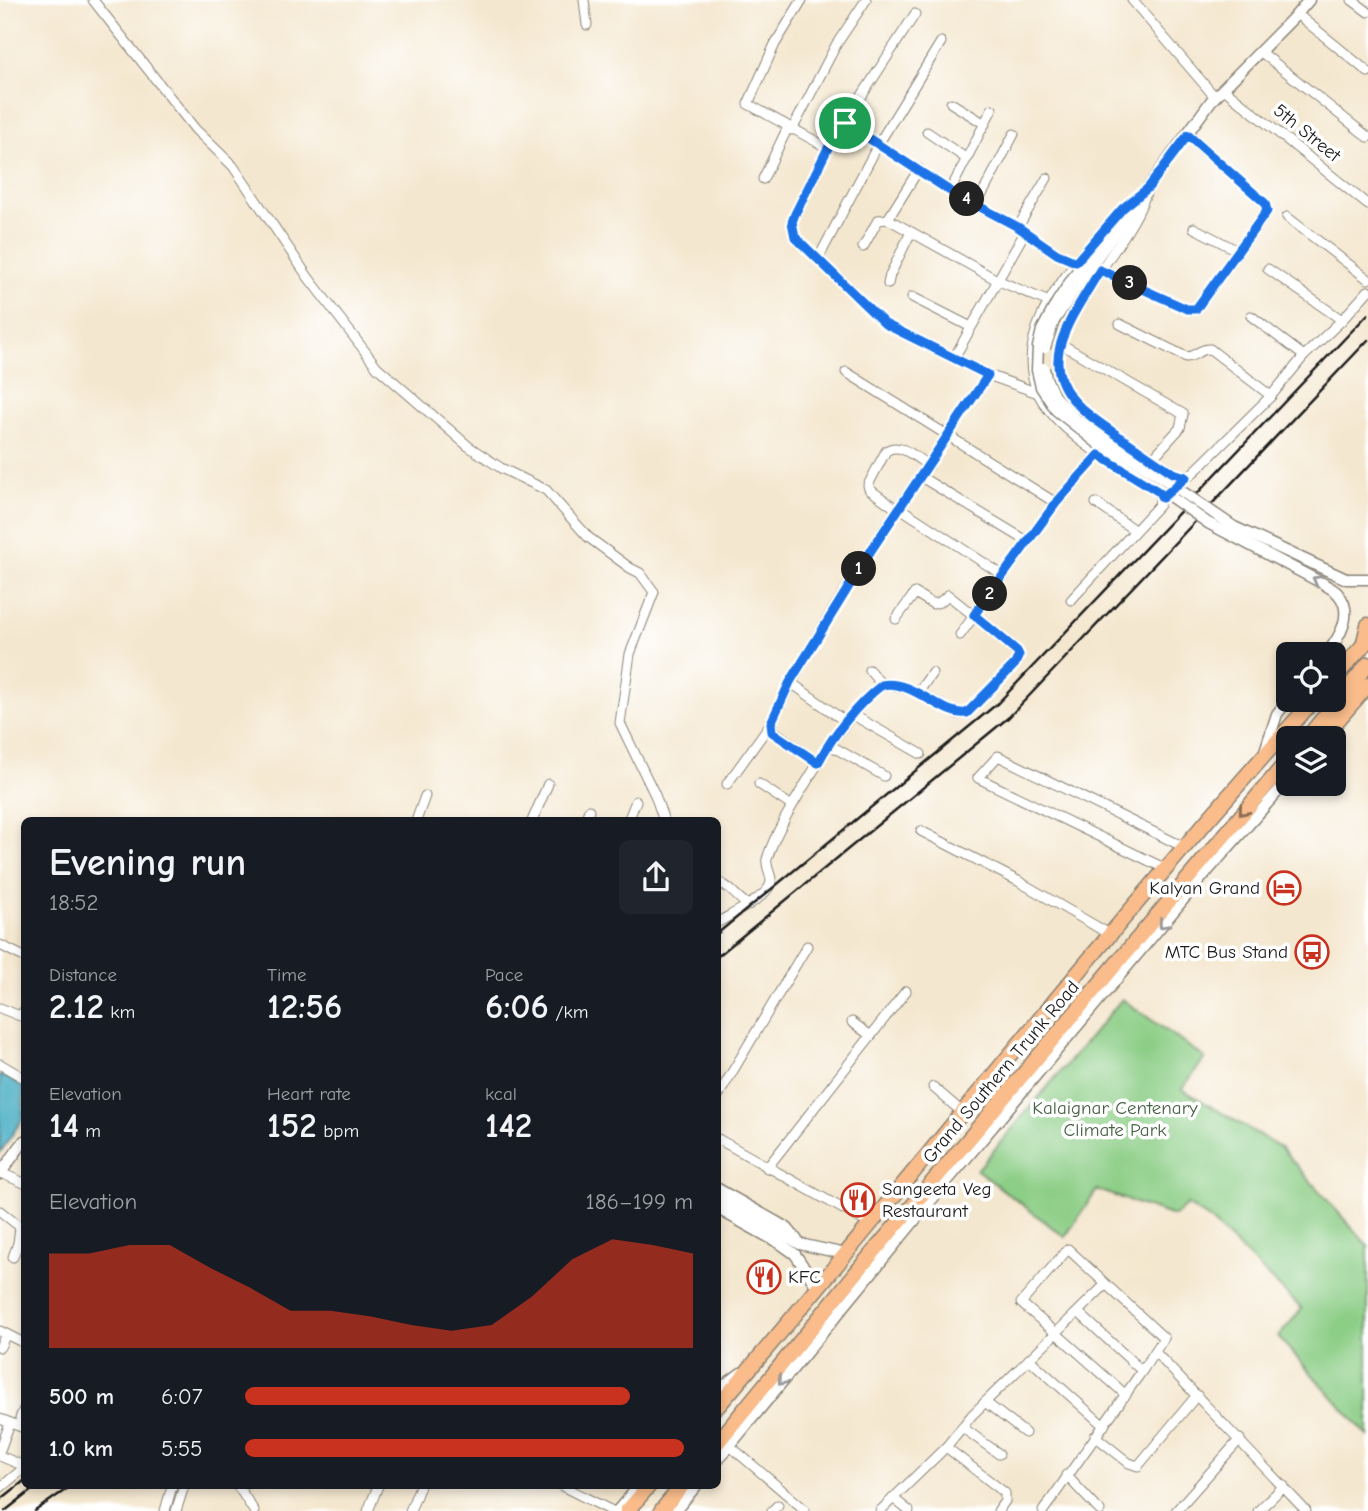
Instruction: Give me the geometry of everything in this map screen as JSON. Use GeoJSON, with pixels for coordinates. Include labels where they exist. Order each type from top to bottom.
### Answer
{"type":"FeatureCollection","features":[{"type":"Feature","properties":{"kind":"highway"},"geometry":{"type":"LineString","coordinates":[[1346,664],[1365,643],[1368,625]]}},
{"type":"Feature","properties":{"kind":"highway"},"geometry":{"type":"LineString","coordinates":[[1321,726],[1368,664]]}},
{"type":"Feature","properties":{"kind":"highway"},"geometry":{"type":"LineString","coordinates":[[1329,726],[1337,721],[1368,685]]}},
{"type":"Feature","properties":{"kind":"highway","name":"Grand Southern Trunk Road"},"geometry":{"type":"LineString","coordinates":[[753,1364],[1184,847],[1303,712]]}},
{"type":"Feature","properties":{"kind":"highway","name":"Grand Southern Trunk Road"},"geometry":{"type":"LineString","coordinates":[[724,1444],[861,1267],[1276,774]]}},
{"type":"Feature","properties":{"kind":"highway"},"geometry":{"type":"LineString","coordinates":[[721,1402],[753,1364]]}},
{"type":"Feature","properties":{"kind":"highway"},"geometry":{"type":"LineString","coordinates":[[627,1511],[646,1489]]}},
{"type":"Feature","properties":{"kind":"highway"},"geometry":{"type":"LineString","coordinates":[[661,1511],[679,1489]]}},
{"type":"Feature","properties":{"kind":"street"},"geometry":{"type":"LineString","coordinates":[[93,0],[195,129],[233,166],[308,277],[377,367],[468,446],[501,468],[546,489],[588,537],[640,573],[654,592],[629,654],[620,723],[655,795],[663,817]]}},
{"type":"Feature","properties":{"kind":"street"},"geometry":{"type":"LineString","coordinates":[[584,0],[587,25]]}},
{"type":"Feature","properties":{"kind":"street"},"geometry":{"type":"LineString","coordinates":[[802,0],[775,44],[748,104],[828,148]]}},
{"type":"Feature","properties":{"kind":"street"},"geometry":{"type":"LineString","coordinates":[[763,179],[836,46],[866,0]]}},
{"type":"Feature","properties":{"kind":"street"},"geometry":{"type":"LineString","coordinates":[[1132,0],[1215,97]]}},
{"type":"Feature","properties":{"kind":"street"},"geometry":{"type":"LineString","coordinates":[[1309,0],[1215,97],[1116,229],[1054,321],[1045,343],[1044,370],[1054,396],[1077,420],[1234,527],[1346,579],[1368,579]]}},
{"type":"Feature","properties":{"kind":"street"},"geometry":{"type":"LineString","coordinates":[[1352,0],[1368,12]]}},
{"type":"Feature","properties":{"kind":"street"},"geometry":{"type":"LineString","coordinates":[[915,14],[828,148],[792,222],[795,237],[885,324],[988,375],[1038,393]]}},
{"type":"Feature","properties":{"kind":"street"},"geometry":{"type":"LineString","coordinates":[[1297,15],[1368,72]]}},
{"type":"Feature","properties":{"kind":"street"},"geometry":{"type":"LineString","coordinates":[[818,259],[879,143],[941,42]]}},
{"type":"Feature","properties":{"kind":"street"},"geometry":{"type":"LineString","coordinates":[[1261,52],[1368,138]]}},
{"type":"Feature","properties":{"kind":"street","name":"5th Street"},"geometry":{"type":"LineString","coordinates":[[1224,89],[1368,205]]}},
{"type":"Feature","properties":{"kind":"street"},"geometry":{"type":"LineString","coordinates":[[951,103],[985,124]]}},
{"type":"Feature","properties":{"kind":"street"},"geometry":{"type":"LineString","coordinates":[[950,191],[992,109]]}},
{"type":"Feature","properties":{"kind":"street"},"geometry":{"type":"LineString","coordinates":[[845,123],[950,191],[1021,229],[1057,254],[1076,262]]}},
{"type":"Feature","properties":{"kind":"street"},"geometry":{"type":"LineString","coordinates":[[927,132],[967,159]]}},
{"type":"Feature","properties":{"kind":"street"},"geometry":{"type":"LineString","coordinates":[[977,204],[1014,134]]}},
{"type":"Feature","properties":{"kind":"street"},"geometry":{"type":"LineString","coordinates":[[1100,270],[1192,310],[1201,305],[1264,216],[1267,211],[1265,203],[1188,135]]}},
{"type":"Feature","properties":{"kind":"street"},"geometry":{"type":"LineString","coordinates":[[888,219],[919,169]]}},
{"type":"Feature","properties":{"kind":"street"},"geometry":{"type":"LineString","coordinates":[[954,358],[998,280],[1047,178]]}},
{"type":"Feature","properties":{"kind":"street"},"geometry":{"type":"LineString","coordinates":[[1148,188],[1123,208],[1076,262],[1049,302],[1037,326],[1032,353],[1033,378],[1038,393],[1057,418],[1099,455],[1159,492],[1162,498]]}},
{"type":"Feature","properties":{"kind":"street"},"geometry":{"type":"LineString","coordinates":[[1148,188],[1136,217],[1071,318],[1060,344],[1058,369],[1062,385],[1072,401],[1087,415],[1173,473],[1186,477]]}},
{"type":"Feature","properties":{"kind":"street"},"geometry":{"type":"LineString","coordinates":[[1287,217],[1368,279]]}},
{"type":"Feature","properties":{"kind":"street"},"geometry":{"type":"LineString","coordinates":[[863,247],[878,220],[888,219],[998,280],[1049,302]]}},
{"type":"Feature","properties":{"kind":"street"},"geometry":{"type":"LineString","coordinates":[[1194,228],[1238,251]]}},
{"type":"Feature","properties":{"kind":"street"},"geometry":{"type":"LineString","coordinates":[[1116,229],[1107,230],[1083,262],[1042,330],[1037,370],[1041,387],[1056,410],[1077,429],[1208,523],[1338,594],[1344,611],[1343,629],[1336,642]]}},
{"type":"Feature","properties":{"kind":"street"},"geometry":{"type":"LineString","coordinates":[[888,284],[911,232]]}},
{"type":"Feature","properties":{"kind":"street"},"geometry":{"type":"LineString","coordinates":[[1268,269],[1342,320]]}},
{"type":"Feature","properties":{"kind":"street"},"geometry":{"type":"LineString","coordinates":[[1071,600],[1162,498],[1196,470],[1271,396],[1304,356],[1368,291]]}},
{"type":"Feature","properties":{"kind":"street"},"geometry":{"type":"LineString","coordinates":[[912,297],[971,327]]}},
{"type":"Feature","properties":{"kind":"street"},"geometry":{"type":"LineString","coordinates":[[1251,316],[1304,356]]}},
{"type":"Feature","properties":{"kind":"street"},"geometry":{"type":"LineString","coordinates":[[1120,324],[1185,357],[1202,349],[1210,349],[1271,396]]}},
{"type":"Feature","properties":{"kind":"street"},"geometry":{"type":"LineString","coordinates":[[1060,344],[1183,414],[1180,428],[1153,459]]}},
{"type":"Feature","properties":{"kind":"street"},"geometry":{"type":"LineString","coordinates":[[846,372],[1056,503]]}},
{"type":"Feature","properties":{"kind":"street"},"geometry":{"type":"LineString","coordinates":[[727,784],[771,723],[790,682],[899,509],[988,375]]}},
{"type":"Feature","properties":{"kind":"street"},"geometry":{"type":"LineString","coordinates":[[929,466],[898,447],[890,448],[868,485],[869,489],[1004,576]]}},
{"type":"Feature","properties":{"kind":"street"},"geometry":{"type":"LineString","coordinates":[[960,635],[1056,503],[1099,455]]}},
{"type":"Feature","properties":{"kind":"street"},"geometry":{"type":"LineString","coordinates":[[921,477],[1027,541]]}},
{"type":"Feature","properties":{"kind":"street"},"geometry":{"type":"LineString","coordinates":[[1096,503],[1134,530]]}},
{"type":"Feature","properties":{"kind":"street"},"geometry":{"type":"LineString","coordinates":[[721,920],[762,895],[771,884],[766,867],[768,858],[792,806],[828,744],[882,685],[892,684],[916,691],[958,714],[967,713],[1015,664],[1019,655],[948,595],[933,604],[915,593],[896,619]]}},
{"type":"Feature","properties":{"kind":"street"},"geometry":{"type":"LineString","coordinates":[[869,670],[882,685]]}},
{"type":"Feature","properties":{"kind":"street"},"geometry":{"type":"LineString","coordinates":[[916,691],[932,673]]}},
{"type":"Feature","properties":{"kind":"street"},"geometry":{"type":"LineString","coordinates":[[790,682],[850,718],[921,754]]}},
{"type":"Feature","properties":{"kind":"street"},"geometry":{"type":"LineString","coordinates":[[1264,755],[1278,712]]}},
{"type":"Feature","properties":{"kind":"street"},"geometry":{"type":"LineString","coordinates":[[771,723],[772,732],[818,763]]}},
{"type":"Feature","properties":{"kind":"street"},"geometry":{"type":"LineString","coordinates":[[828,744],[884,776]]}},
{"type":"Feature","properties":{"kind":"street"},"geometry":{"type":"LineString","coordinates":[[1166,869],[978,778],[998,756],[1184,847]]}},
{"type":"Feature","properties":{"kind":"street"},"geometry":{"type":"LineString","coordinates":[[534,817],[548,784]]}},
{"type":"Feature","properties":{"kind":"street"},"geometry":{"type":"LineString","coordinates":[[759,784],[792,806]]}},
{"type":"Feature","properties":{"kind":"street"},"geometry":{"type":"LineString","coordinates":[[804,1509],[724,1444],[1198,882],[1276,794]]}},
{"type":"Feature","properties":{"kind":"street"},"geometry":{"type":"LineString","coordinates":[[417,817],[425,796]]}},
{"type":"Feature","properties":{"kind":"street"},"geometry":{"type":"LineString","coordinates":[[630,817],[636,801]]}},
{"type":"Feature","properties":{"kind":"street"},"geometry":{"type":"LineString","coordinates":[[921,831],[1018,881],[1111,935]]}},
{"type":"Feature","properties":{"kind":"street"},"geometry":{"type":"LineString","coordinates":[[721,883],[728,886],[737,898],[748,905]]}},
{"type":"Feature","properties":{"kind":"street"},"geometry":{"type":"LineString","coordinates":[[0,945],[21,956]]}},
{"type":"Feature","properties":{"kind":"street"},"geometry":{"type":"LineString","coordinates":[[721,1091],[807,946]]}},
{"type":"Feature","properties":{"kind":"street"},"geometry":{"type":"LineString","coordinates":[[767,1168],[906,991]]}},
{"type":"Feature","properties":{"kind":"street"},"geometry":{"type":"LineString","coordinates":[[0,1008],[21,1015]]}},
{"type":"Feature","properties":{"kind":"street"},"geometry":{"type":"LineString","coordinates":[[852,1022],[871,1036]]}},
{"type":"Feature","properties":{"kind":"street"},"geometry":{"type":"LineString","coordinates":[[0,1064],[21,1077]]}},
{"type":"Feature","properties":{"kind":"street"},"geometry":{"type":"LineString","coordinates":[[933,1087],[962,1112]]}},
{"type":"Feature","properties":{"kind":"street"},"geometry":{"type":"LineString","coordinates":[[721,1141],[870,1224]]}},
{"type":"Feature","properties":{"kind":"street"},"geometry":{"type":"LineString","coordinates":[[21,1145],[0,1174],[21,1182]]}},
{"type":"Feature","properties":{"kind":"street"},"geometry":{"type":"LineString","coordinates":[[721,1191],[787,1228],[817,1287]]}},
{"type":"Feature","properties":{"kind":"street"},"geometry":{"type":"LineString","coordinates":[[721,1201],[797,1249]]}},
{"type":"Feature","properties":{"kind":"street"},"geometry":{"type":"LineString","coordinates":[[721,1210],[783,1240]]}},
{"type":"Feature","properties":{"kind":"street"},"geometry":{"type":"LineString","coordinates":[[0,1211],[20,1227],[13,1257]]}},
{"type":"Feature","properties":{"kind":"street"},"geometry":{"type":"LineString","coordinates":[[721,1219],[757,1238],[797,1249],[845,1254]]}},
{"type":"Feature","properties":{"kind":"street"},"geometry":{"type":"LineString","coordinates":[[1043,1511],[1066,1475],[1104,1426],[1126,1395],[1164,1338],[1068,1249],[1021,1303],[1126,1395]]}},
{"type":"Feature","properties":{"kind":"street"},"geometry":{"type":"LineString","coordinates":[[880,1511],[946,1447],[985,1402],[1105,1285]]}},
{"type":"Feature","properties":{"kind":"street"},"geometry":{"type":"LineString","coordinates":[[1078,1312],[1142,1371]]}},
{"type":"Feature","properties":{"kind":"street"},"geometry":{"type":"LineString","coordinates":[[0,1347],[3,1332],[21,1341]]}},
{"type":"Feature","properties":{"kind":"street"},"geometry":{"type":"LineString","coordinates":[[1155,1352],[1306,1511]]}},
{"type":"Feature","properties":{"kind":"street"},"geometry":{"type":"LineString","coordinates":[[1029,1359],[1104,1426]]}},
{"type":"Feature","properties":{"kind":"street"},"geometry":{"type":"LineString","coordinates":[[721,1388],[753,1364]]}},
{"type":"Feature","properties":{"kind":"street"},"geometry":{"type":"LineString","coordinates":[[1095,1436],[1129,1464],[1138,1466],[1197,1395]]}},
{"type":"Feature","properties":{"kind":"street"},"geometry":{"type":"LineString","coordinates":[[985,1402],[1025,1433]]}},
{"type":"Feature","properties":{"kind":"street"},"geometry":{"type":"LineString","coordinates":[[0,1419],[21,1427]]}},
{"type":"Feature","properties":{"kind":"street"},"geometry":{"type":"LineString","coordinates":[[0,1450],[10,1423]]}},
{"type":"Feature","properties":{"kind":"street"},"geometry":{"type":"LineString","coordinates":[[962,1427],[999,1454]]}},
{"type":"Feature","properties":{"kind":"street"},"geometry":{"type":"LineString","coordinates":[[1176,1511],[1240,1439]]}},
{"type":"Feature","properties":{"kind":"street"},"geometry":{"type":"LineString","coordinates":[[946,1447],[1005,1493],[1005,1501],[998,1511]]}},
{"type":"Feature","properties":{"kind":"street"},"geometry":{"type":"LineString","coordinates":[[0,1456],[21,1466]]}},
{"type":"Feature","properties":{"kind":"street"},"geometry":{"type":"LineString","coordinates":[[0,1488],[21,1470]]}},
{"type":"Feature","properties":{"kind":"street"},"geometry":{"type":"LineString","coordinates":[[1066,1475],[1100,1511]]}},
{"type":"Feature","properties":{"kind":"street"},"geometry":{"type":"LineString","coordinates":[[1258,1511],[1284,1486]]}},
{"type":"Feature","properties":{"kind":"street"},"geometry":{"type":"LineString","coordinates":[[165,1511],[172,1489]]}},
{"type":"Feature","properties":{"kind":"street"},"geometry":{"type":"LineString","coordinates":[[176,1511],[183,1489]]}},
{"type":"Feature","properties":{"kind":"street"},"geometry":{"type":"LineString","coordinates":[[243,1489],[254,1511]]}},
{"type":"Feature","properties":{"kind":"street"},"geometry":{"type":"LineString","coordinates":[[368,1511],[377,1489]]}},
{"type":"Feature","properties":{"kind":"street"},"geometry":{"type":"LineString","coordinates":[[411,1511],[419,1489]]}},
{"type":"Feature","properties":{"kind":"street"},"geometry":{"type":"LineString","coordinates":[[568,1489],[614,1511],[636,1489]]}},
{"type":"Feature","properties":{"kind":"street"},"geometry":{"type":"LineString","coordinates":[[675,1511],[693,1489]]}},
{"type":"Feature","properties":{"kind":"street"},"geometry":{"type":"LineString","coordinates":[[892,1497],[909,1511]]}},
{"type":"Feature","properties":{"kind":"green space","name":"Kalaignar Centenary Climate Park"},"geometry":{"type":"Polygon","coordinates":[[[1122,999],[1205,1058],[1182,1089],[1281,1148],[1368,1246],[1368,1436],[1278,1337],[1302,1309],[1208,1218],[1187,1205],[1174,1216],[1097,1190],[1065,1237],[977,1170],[1122,999]]]}},
{"type":"Feature","properties":{"kind":"water"},"geometry":{"type":"Polygon","coordinates":[[[0,1075],[21,1085],[21,1122],[0,1153],[0,1075]]]}},
{"type":"Feature","properties":{"kind":"railway"},"geometry":{"type":"LineString","coordinates":[[721,931],[998,703],[1368,314]]}},
{"type":"Feature","properties":{"kind":"railway"},"geometry":{"type":"LineString","coordinates":[[721,954],[1009,717],[1368,340]]}},
{"type":"Feature","properties":{"kind":"railway"},"geometry":{"type":"LineString","coordinates":[[0,1500],[21,1483]]}},
{"type":"Feature","properties":{"kind":"railway"},"geometry":{"type":"LineString","coordinates":[[5,1511],[33,1489]]}},
{"type":"Feature","properties":{"kind":"railway"},"geometry":{"type":"LineString","coordinates":[[35,1511],[67,1489]]}},
{"type":"Feature","properties":{"kind":"place","name":"Kalyan Grand"},"geometry":{"type":"Point","coordinates":[1284,888]}},
{"type":"Feature","properties":{"kind":"place","name":"MTC Bus Stand"},"geometry":{"type":"Point","coordinates":[1312,952]}},
{"type":"Feature","properties":{"kind":"place","name":"Sangeeta Veg Restaurant"},"geometry":{"type":"Point","coordinates":[858,1200]}},
{"type":"Feature","properties":{"kind":"place","name":"KFC"},"geometry":{"type":"Point","coordinates":[764,1277]}},
{"type":"Feature","properties":{"kind":"route"},"geometry":{"type":"LineString","coordinates":[[845,123],[950,191],[1018,227],[1057,254],[1076,262],[1123,208],[1158,177],[1188,135],[1265,203],[1267,211],[1196,309],[1187,309],[1100,270],[1071,318],[1060,344],[1058,369],[1062,385],[1072,401],[1087,415],[1173,473],[1186,477],[1162,498],[1159,492],[1099,455],[1056,503],[974,615],[1017,651],[1019,655],[1015,664],[967,713],[962,714],[916,691],[892,684],[882,685],[846,722],[828,744],[818,763],[772,732],[771,723],[790,682],[872,549],[988,375],[885,324],[795,237],[792,222],[795,214],[828,148],[845,123]]}}]}
